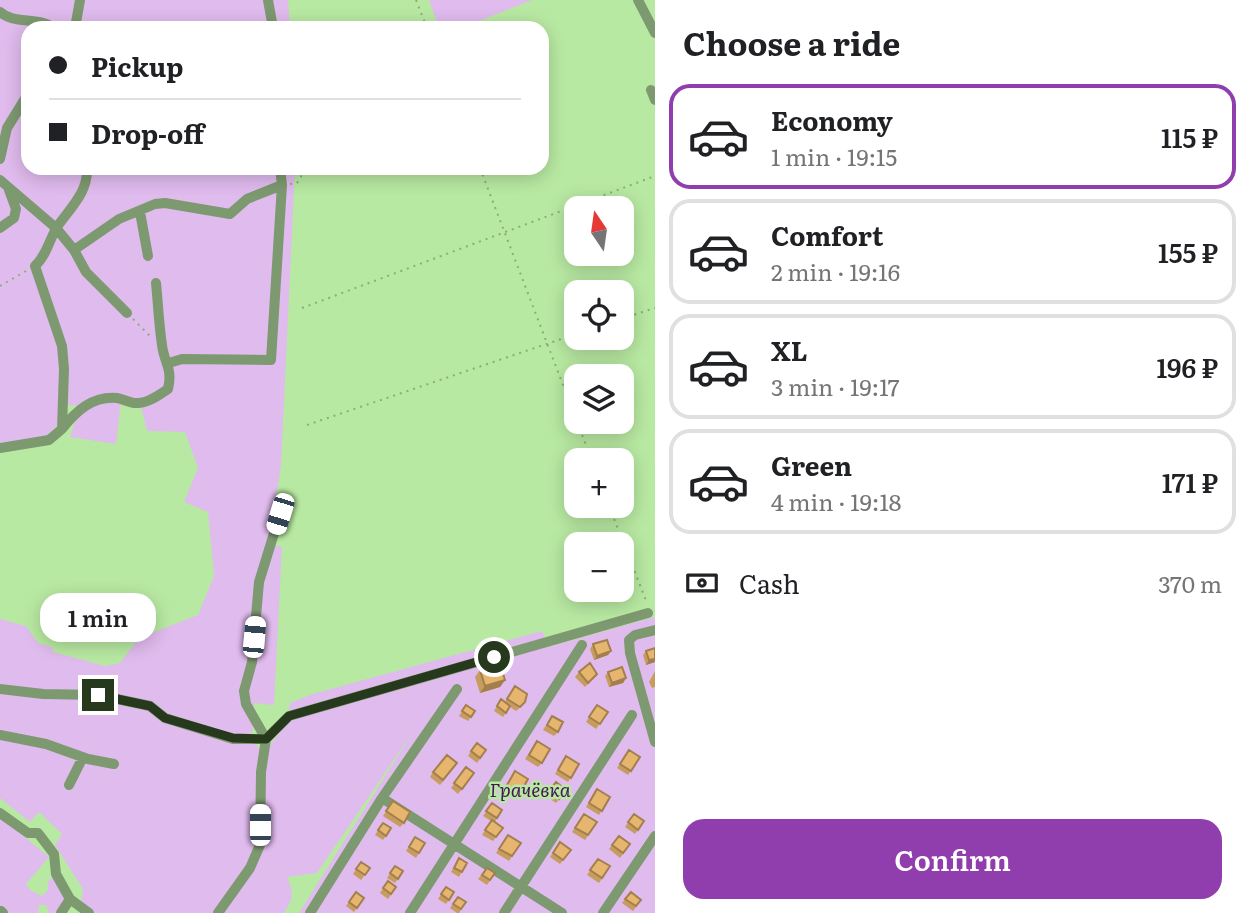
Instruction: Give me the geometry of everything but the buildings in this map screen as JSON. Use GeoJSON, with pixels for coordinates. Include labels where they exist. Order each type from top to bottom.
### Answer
{"type":"FeatureCollection","features":[{"type":"Feature","properties":{"kind":"street"},"geometry":{"type":"LineString","coordinates":[[74,21],[80,0]]}},
{"type":"Feature","properties":{"kind":"street"},"geometry":{"type":"LineString","coordinates":[[268,0],[272,21]]}},
{"type":"Feature","properties":{"kind":"street"},"geometry":{"type":"LineString","coordinates":[[638,0],[655,33]]}},
{"type":"Feature","properties":{"kind":"street"},"geometry":{"type":"LineString","coordinates":[[0,12],[7,18],[30,21]]}},
{"type":"Feature","properties":{"kind":"street"},"geometry":{"type":"LineString","coordinates":[[0,159],[7,128],[21,105]]}},
{"type":"Feature","properties":{"kind":"street"},"geometry":{"type":"LineString","coordinates":[[62,429],[62,346],[35,266],[46,253],[56,229],[82,194],[85,175]]}},
{"type":"Feature","properties":{"kind":"street"},"geometry":{"type":"LineString","coordinates":[[169,363],[182,359],[271,360],[281,175]]}},
{"type":"Feature","properties":{"kind":"street"},"geometry":{"type":"LineString","coordinates":[[0,180],[56,229],[74,250],[86,272],[127,313]]}},
{"type":"Feature","properties":{"kind":"street"},"geometry":{"type":"LineString","coordinates":[[74,250],[119,219],[155,204],[165,203],[230,214],[247,199],[282,185]]}},
{"type":"Feature","properties":{"kind":"street"},"geometry":{"type":"LineString","coordinates":[[0,228],[14,218],[16,209],[9,190]]}},
{"type":"Feature","properties":{"kind":"street"},"geometry":{"type":"LineString","coordinates":[[140,212],[148,256]]}},
{"type":"Feature","properties":{"kind":"street"},"geometry":{"type":"LineString","coordinates":[[0,448],[49,440],[75,412],[97,400],[115,398],[139,404],[168,389],[171,378],[169,363],[162,349],[156,283]]}},
{"type":"Feature","properties":{"kind":"street"},"geometry":{"type":"LineString","coordinates":[[266,739],[246,704],[244,691],[252,662],[259,582],[280,514]]}},
{"type":"Feature","properties":{"kind":"street"},"geometry":{"type":"LineString","coordinates":[[218,913],[250,868],[260,845],[261,772],[266,739],[289,716],[648,613]]}},
{"type":"Feature","properties":{"kind":"street"},"geometry":{"type":"LineString","coordinates":[[655,630],[635,635],[629,640],[630,653],[655,742]]}},
{"type":"Feature","properties":{"kind":"street"},"geometry":{"type":"LineString","coordinates":[[410,913],[582,645]]}},
{"type":"Feature","properties":{"kind":"street"},"geometry":{"type":"LineString","coordinates":[[0,689],[43,694],[98,695],[150,706],[165,718],[233,738],[266,739]]}},
{"type":"Feature","properties":{"kind":"street"},"geometry":{"type":"LineString","coordinates":[[310,913],[382,797],[457,689]]}},
{"type":"Feature","properties":{"kind":"street"},"geometry":{"type":"LineString","coordinates":[[504,913],[632,715]]}},
{"type":"Feature","properties":{"kind":"street"},"geometry":{"type":"LineString","coordinates":[[0,735],[46,744],[114,764]]}},
{"type":"Feature","properties":{"kind":"street"},"geometry":{"type":"LineString","coordinates":[[69,785],[83,757]]}},
{"type":"Feature","properties":{"kind":"street"},"geometry":{"type":"LineString","coordinates":[[382,797],[562,913]]}},
{"type":"Feature","properties":{"kind":"street"},"geometry":{"type":"LineString","coordinates":[[0,813],[28,833],[38,833],[54,854],[56,874],[70,899],[89,913]]}},
{"type":"Feature","properties":{"kind":"street"},"geometry":{"type":"LineString","coordinates":[[603,913],[655,836]]}},
{"type":"Feature","properties":{"kind":"street"},"geometry":{"type":"LineString","coordinates":[[61,913],[70,899]]}},
{"type":"Feature","properties":{"kind":"path"},"geometry":{"type":"LineString","coordinates":[[416,0],[424,21]]}},
{"type":"Feature","properties":{"kind":"path"},"geometry":{"type":"LineString","coordinates":[[282,185],[297,183],[301,175]]}},
{"type":"Feature","properties":{"kind":"path"},"geometry":{"type":"LineString","coordinates":[[483,175],[564,389]]}},
{"type":"Feature","properties":{"kind":"path"},"geometry":{"type":"LineString","coordinates":[[302,308],[655,176]]}},
{"type":"Feature","properties":{"kind":"path"},"geometry":{"type":"LineString","coordinates":[[0,286],[35,266]]}},
{"type":"Feature","properties":{"kind":"path"},"geometry":{"type":"LineString","coordinates":[[634,315],[655,308]]}},
{"type":"Feature","properties":{"kind":"path"},"geometry":{"type":"LineString","coordinates":[[127,313],[162,349]]}},
{"type":"Feature","properties":{"kind":"path"},"geometry":{"type":"LineString","coordinates":[[307,425],[564,338]]}},
{"type":"Feature","properties":{"kind":"path"},"geometry":{"type":"LineString","coordinates":[[615,518],[648,605],[648,613]]}},
{"type":"Feature","properties":{"kind":"green space","name":"Грачёвка"},"geometry":{"type":"Polygon","coordinates":[[[0,0],[288,0],[290,21],[21,21],[21,175],[295,175],[281,466],[268,546],[282,546],[274,705],[254,703],[253,730],[248,737],[264,753],[287,723],[290,703],[313,694],[542,631],[548,647],[655,617],[655,913],[299,913],[416,727],[317,873],[287,877],[292,895],[284,913],[90,913],[81,903],[83,889],[55,845],[62,834],[39,812],[30,822],[0,798],[0,619],[26,626],[38,643],[52,647],[53,652],[105,666],[120,663],[139,638],[198,615],[214,576],[208,512],[184,502],[198,468],[185,432],[147,431],[141,406],[121,401],[116,444],[70,437],[76,418],[90,407],[60,404],[57,426],[47,436],[0,443],[0,0]]]}},
{"type":"Feature","properties":{"kind":"green space"},"geometry":{"type":"Polygon","coordinates":[[[429,0],[532,0],[480,21],[436,21],[429,0]]]}},
{"type":"Feature","properties":{"kind":"green space"},"geometry":{"type":"Polygon","coordinates":[[[0,817],[49,857],[26,884],[30,890],[42,896],[48,890],[48,882],[53,876],[66,898],[57,913],[49,913],[46,905],[39,905],[38,913],[0,913],[0,817]]]}},
{"type":"Feature","properties":{"kind":"route"},"geometry":{"type":"LineString","coordinates":[[98,695],[150,706],[165,718],[233,738],[266,739],[289,716],[494,657]]}}]}
